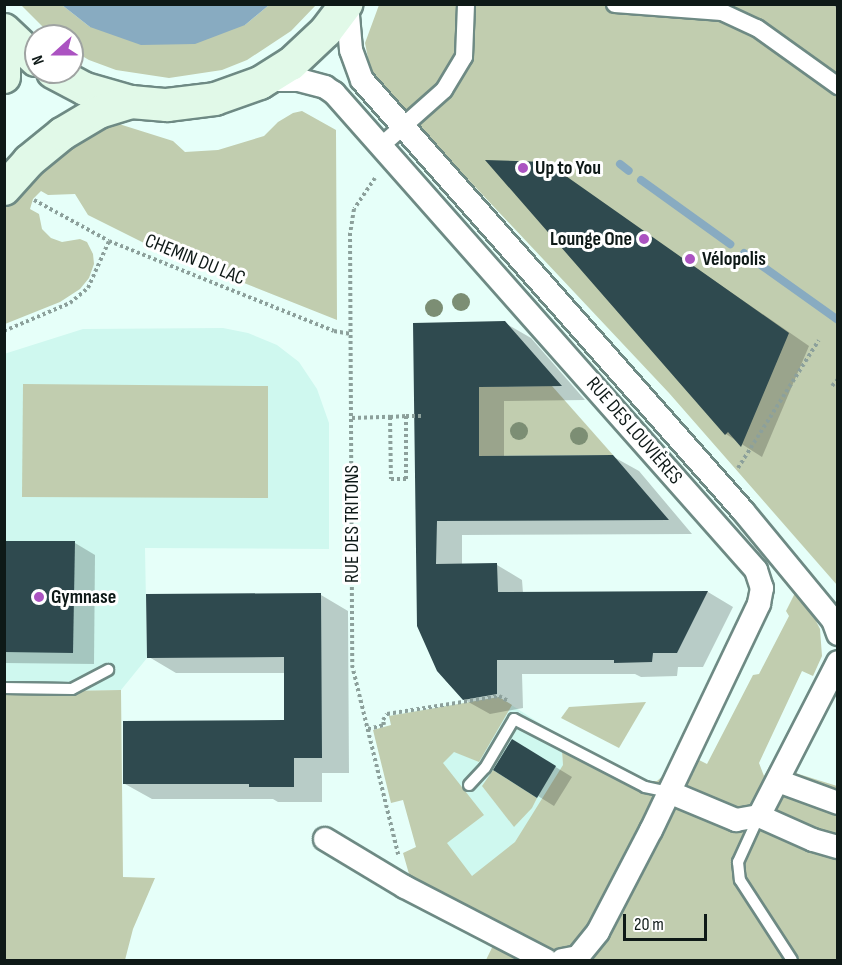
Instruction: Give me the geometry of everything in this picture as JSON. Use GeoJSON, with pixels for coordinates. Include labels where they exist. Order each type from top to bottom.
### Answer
{"type":"FeatureCollection","features":[{"type":"Feature","properties":{"kind":"main road"},"geometry":{"type":"LineString","coordinates":[[76,84],[85,89],[131,102],[167,105],[203,101],[232,94],[264,80],[310,48],[347,4]]}},
{"type":"Feature","properties":{"kind":"main road"},"geometry":{"type":"LineString","coordinates":[[4,30],[24,49]]}},
{"type":"Feature","properties":{"kind":"main road"},"geometry":{"type":"LineString","coordinates":[[4,53],[4,76]]}},
{"type":"Feature","properties":{"kind":"main road"},"geometry":{"type":"LineString","coordinates":[[4,189],[29,161],[62,134],[99,112],[131,102]]}},
{"type":"Feature","properties":{"kind":"street","name":"RUE DES LOUVIÈRES"},"geometry":{"type":"LineString","coordinates":[[347,4],[348,34],[356,68],[362,80],[743,511],[833,620],[837,634]]}},
{"type":"Feature","properties":{"kind":"street"},"geometry":{"type":"LineString","coordinates":[[382,145],[444,90],[464,57],[466,4]]}},
{"type":"Feature","properties":{"kind":"street"},"geometry":{"type":"LineString","coordinates":[[615,4],[722,12],[757,28],[837,86]]}},
{"type":"Feature","properties":{"kind":"street","name":"RUE DES LOUVIÈRES"},"geometry":{"type":"LineString","coordinates":[[264,80],[299,80],[325,87],[382,145],[756,570],[762,588],[759,604],[669,792]]}},
{"type":"Feature","properties":{"kind":"street"},"geometry":{"type":"LineString","coordinates":[[759,816],[837,662]]}},
{"type":"Feature","properties":{"kind":"street"},"geometry":{"type":"LineString","coordinates":[[778,781],[835,803]]}},
{"type":"Feature","properties":{"kind":"street"},"geometry":{"type":"LineString","coordinates":[[562,960],[578,957],[598,933],[669,792],[736,820],[759,816],[830,845]]}},
{"type":"Feature","properties":{"kind":"street"},"geometry":{"type":"LineString","coordinates":[[325,839],[405,887],[546,960]]}},
{"type":"Feature","properties":{"kind":"lane"},"geometry":{"type":"LineString","coordinates":[[4,688],[72,689],[108,670]]}},
{"type":"Feature","properties":{"kind":"lane"},"geometry":{"type":"LineString","coordinates":[[469,785],[485,768],[514,719],[645,788],[669,792]]}},
{"type":"Feature","properties":{"kind":"lane"},"geometry":{"type":"LineString","coordinates":[[759,816],[738,862],[740,880],[792,960]]}},
{"type":"Feature","properties":{"kind":"path","name":"RUE DES TRITONS"},"geometry":{"type":"LineString","coordinates":[[379,174],[360,198],[351,221],[352,664],[405,887]]}},
{"type":"Feature","properties":{"kind":"path","name":"CHEMIN DU LAC"},"geometry":{"type":"LineString","coordinates":[[33,200],[109,241],[334,331],[351,333]]}},
{"type":"Feature","properties":{"kind":"path"},"geometry":{"type":"LineString","coordinates":[[4,331],[70,303],[88,288],[109,241]]}},
{"type":"Feature","properties":{"kind":"path"},"geometry":{"type":"LineString","coordinates":[[735,472],[819,340]]}},
{"type":"Feature","properties":{"kind":"path"},"geometry":{"type":"LineString","coordinates":[[832,386],[837,379]]}},
{"type":"Feature","properties":{"kind":"path"},"geometry":{"type":"LineString","coordinates":[[390,417],[391,479],[406,479],[406,416]]}},
{"type":"Feature","properties":{"kind":"path"},"geometry":{"type":"LineString","coordinates":[[352,418],[422,416]]}},
{"type":"Feature","properties":{"kind":"shaded area"},"geometry":{"type":"Polygon","coordinates":[[[21,5],[62,5],[90,27],[245,25],[269,5],[316,5],[291,31],[247,60],[222,70],[169,78],[116,70],[84,57],[84,24],[40,24],[21,5]]]}},
{"type":"Feature","properties":{"kind":"shaded area","name":"Vélopolis"},"geometry":{"type":"Polygon","coordinates":[[[379,5],[837,5],[837,585],[669,393],[417,125],[389,90],[384,94],[371,73],[365,43],[379,5]]]}},
{"type":"Feature","properties":{"kind":"shaded area"},"geometry":{"type":"Polygon","coordinates":[[[302,111],[336,130],[337,320],[146,244],[88,215],[75,194],[48,195],[41,191],[33,199],[30,209],[39,214],[42,229],[51,238],[62,242],[80,239],[87,242],[93,254],[94,264],[89,278],[80,289],[60,302],[5,324],[4,210],[44,157],[101,124],[119,124],[173,141],[185,152],[218,150],[264,136],[278,122],[293,113],[302,111]]]}},
{"type":"Feature","properties":{"kind":"shaded area"},"geometry":{"type":"Polygon","coordinates":[[[223,328],[248,333],[277,345],[299,362],[317,389],[329,423],[329,549],[145,548],[147,658],[121,690],[5,692],[4,354],[83,329],[223,328]]]}},
{"type":"Feature","properties":{"kind":"shaded area"},"geometry":{"type":"Polygon","coordinates":[[[23,384],[268,386],[268,498],[22,497],[23,384]]]}},
{"type":"Feature","properties":{"kind":"shaded area"},"geometry":{"type":"Polygon","coordinates":[[[552,386],[613,455],[479,456],[479,387],[552,386]]]}},
{"type":"Feature","properties":{"kind":"shaded area"},"geometry":{"type":"Polygon","coordinates":[[[796,591],[806,601],[820,629],[822,656],[813,676],[802,671],[759,763],[764,776],[770,765],[837,786],[837,960],[486,960],[502,927],[411,881],[403,853],[416,847],[403,800],[391,803],[373,730],[391,725],[389,716],[499,697],[512,705],[479,762],[454,752],[443,763],[484,815],[447,843],[472,876],[515,842],[563,765],[561,737],[647,781],[657,781],[665,774],[669,766],[693,774],[695,758],[707,764],[753,675],[759,674],[789,616],[786,611],[796,591]]]}},
{"type":"Feature","properties":{"kind":"shaded area"},"geometry":{"type":"Polygon","coordinates":[[[121,690],[123,877],[155,878],[133,929],[125,960],[5,960],[4,692],[121,690]]]}},
{"type":"Feature","properties":{"kind":"shaded area"},"geometry":{"type":"Polygon","coordinates":[[[499,697],[561,737],[566,806],[514,904],[424,861],[389,716],[499,697]]]}},
{"type":"Feature","properties":{"kind":"shaded area"},"geometry":{"type":"Polygon","coordinates":[[[646,702],[619,748],[561,718],[569,707],[646,702]]]}},
{"type":"Feature","properties":{"kind":"shaded area"},"geometry":{"type":"Polygon","coordinates":[[[493,770],[537,798],[532,808],[514,827],[482,786],[493,770]]]}},
{"type":"Feature","properties":{"kind":"water"},"geometry":{"type":"Polygon","coordinates":[[[62,5],[269,5],[245,25],[195,44],[141,45],[90,27],[62,5]]]}},
{"type":"Feature","properties":{"kind":"building"},"geometry":{"type":"Polygon","coordinates":[[[485,160],[546,162],[789,333],[741,447],[728,432],[725,435],[485,160]]]}},
{"type":"Feature","properties":{"kind":"building"},"geometry":{"type":"Polygon","coordinates":[[[505,321],[562,386],[479,387],[479,456],[613,455],[669,520],[437,521],[436,564],[497,563],[498,592],[708,591],[677,653],[653,653],[652,662],[497,660],[497,694],[463,700],[437,671],[417,626],[413,323],[505,321]]]}},
{"type":"Feature","properties":{"kind":"building","name":"Gymnase"},"geometry":{"type":"Polygon","coordinates":[[[4,541],[75,541],[73,653],[4,652],[4,541]]]}},
{"type":"Feature","properties":{"kind":"building"},"geometry":{"type":"Polygon","coordinates":[[[321,593],[322,758],[294,758],[294,787],[249,787],[249,784],[123,784],[123,721],[284,720],[284,657],[147,658],[146,594],[321,593]]]}},
{"type":"Feature","properties":{"kind":"building"},"geometry":{"type":"Polygon","coordinates":[[[512,739],[556,766],[537,798],[493,770],[512,739]]]}},
{"type":"Feature","properties":{"kind":"waterway"},"geometry":{"type":"LineString","coordinates":[[620,164],[629,171]]}},
{"type":"Feature","properties":{"kind":"waterway"},"geometry":{"type":"LineString","coordinates":[[641,180],[730,244]]}},
{"type":"Feature","properties":{"kind":"waterway"},"geometry":{"type":"LineString","coordinates":[[744,253],[838,320]]}},
{"type":"Feature","properties":{"kind":"place","name":"Up to You"},"geometry":{"type":"Point","coordinates":[523,168]}},
{"type":"Feature","properties":{"kind":"place","name":"Lounge One"},"geometry":{"type":"Point","coordinates":[644,239]}},
{"type":"Feature","properties":{"kind":"place","name":"Vélopolis"},"geometry":{"type":"Point","coordinates":[690,259]}},
{"type":"Feature","properties":{"kind":"place","name":"Gymnase"},"geometry":{"type":"Point","coordinates":[39,597]}}]}
